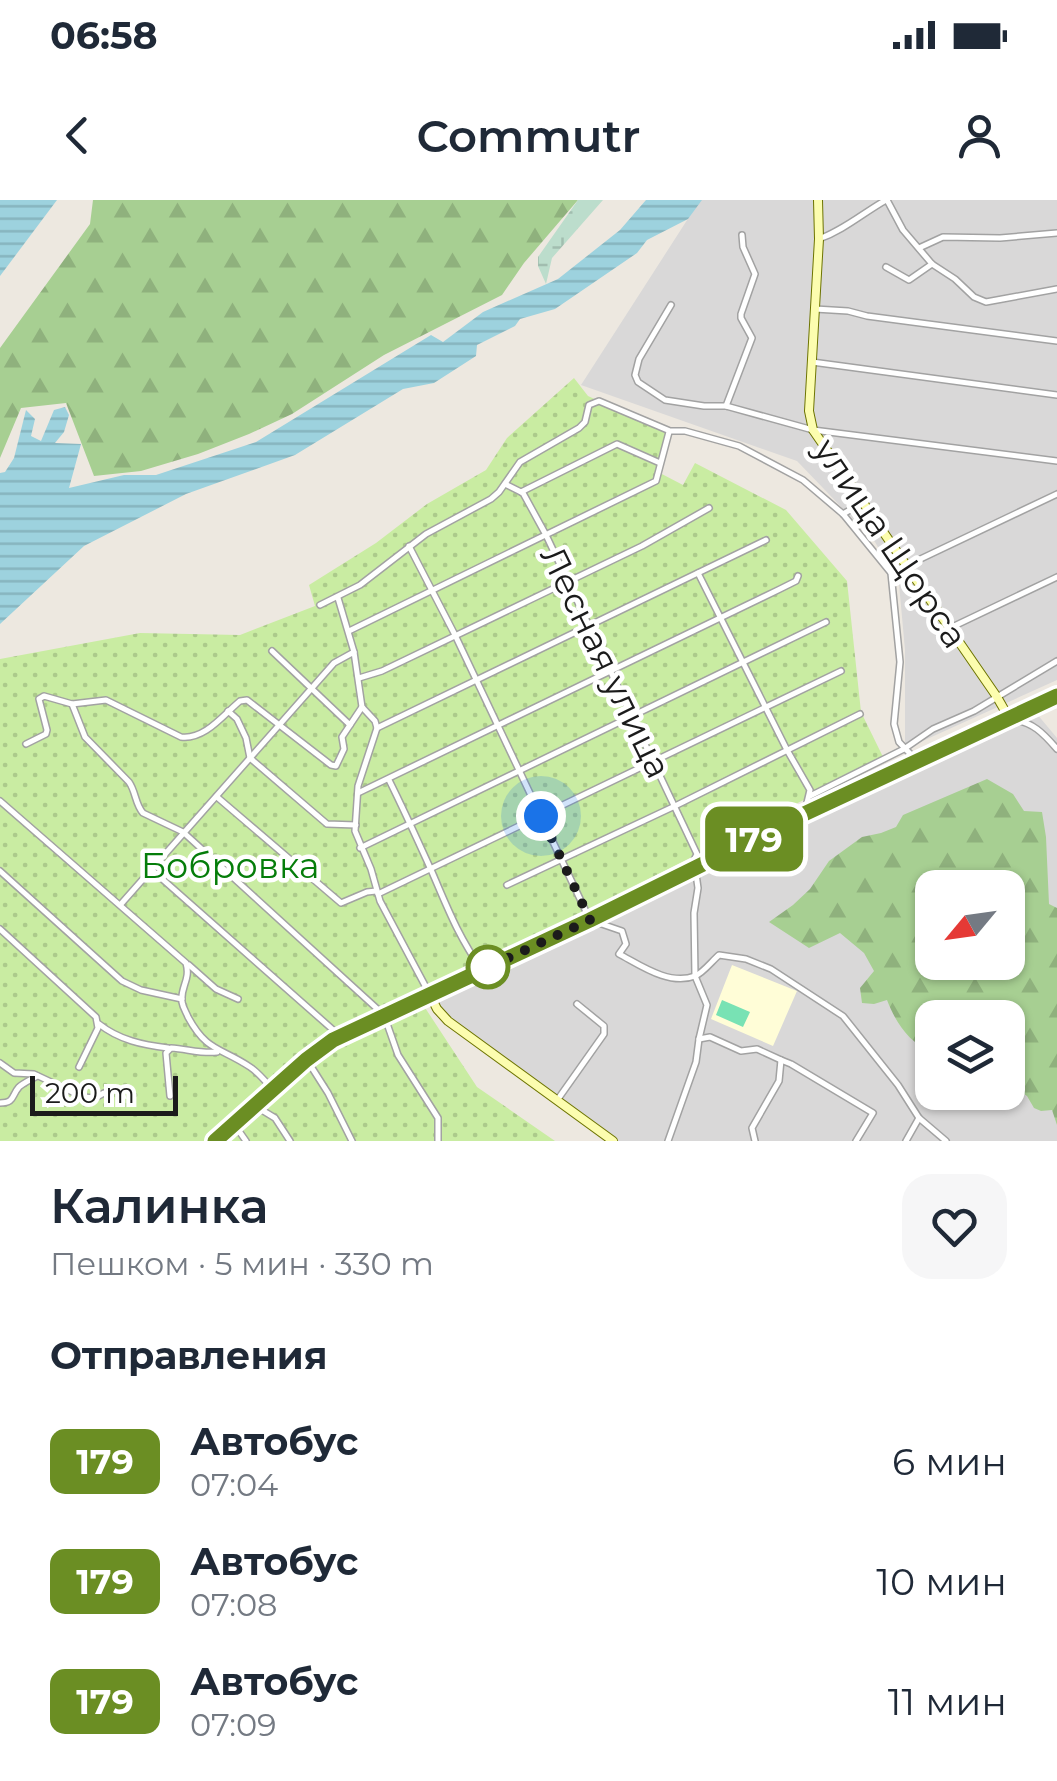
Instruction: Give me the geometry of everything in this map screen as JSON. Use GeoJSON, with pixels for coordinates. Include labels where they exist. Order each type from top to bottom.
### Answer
{"type":"FeatureCollection","features":[{"type":"Feature","properties":{"kind":"street","name":"улица Щорса"},"geometry":{"type":"LineString","coordinates":[[818,200],[808,411],[813,430],[1010,718],[1026,721],[1042,731],[1057,749]]}},
{"type":"Feature","properties":{"kind":"street"},"geometry":{"type":"LineString","coordinates":[[819,239],[886,200],[932,264],[956,278],[980,300],[1057,288]]}},
{"type":"Feature","properties":{"kind":"street"},"geometry":{"type":"LineString","coordinates":[[919,248],[943,237],[1057,233]]}},
{"type":"Feature","properties":{"kind":"street"},"geometry":{"type":"LineString","coordinates":[[726,406],[752,336],[741,318],[755,274],[742,246],[742,235]]}},
{"type":"Feature","properties":{"kind":"street"},"geometry":{"type":"LineString","coordinates":[[886,267],[906,280],[932,264]]}},
{"type":"Feature","properties":{"kind":"street"},"geometry":{"type":"LineString","coordinates":[[671,305],[637,364],[635,375],[638,382],[665,400],[726,406],[813,430],[1057,461]]}},
{"type":"Feature","properties":{"kind":"street"},"geometry":{"type":"LineString","coordinates":[[815,309],[1057,341]]}},
{"type":"Feature","properties":{"kind":"street"},"geometry":{"type":"LineString","coordinates":[[811,362],[1057,395]]}},
{"type":"Feature","properties":{"kind":"street","name":"улица Щорса"},"geometry":{"type":"LineString","coordinates":[[505,484],[520,462],[580,428],[589,405],[599,402],[670,431],[686,430],[739,446],[803,480],[844,514],[890,573],[900,662],[894,724],[904,750]]}},
{"type":"Feature","properties":{"kind":"street"},"geometry":{"type":"LineString","coordinates":[[349,631],[656,481],[670,431]]}},
{"type":"Feature","properties":{"kind":"street"},"geometry":{"type":"LineString","coordinates":[[320,606],[366,580],[408,546],[491,498],[505,484],[521,492],[617,444],[660,463]]}},
{"type":"Feature","properties":{"kind":"street","name":"Лесная улица"},"geometry":{"type":"LineString","coordinates":[[521,492],[546,534],[697,854],[695,976],[708,1005],[696,1062],[668,1141]]}},
{"type":"Feature","properties":{"kind":"street"},"geometry":{"type":"LineString","coordinates":[[890,573],[1057,494]]}},
{"type":"Feature","properties":{"kind":"street"},"geometry":{"type":"LineString","coordinates":[[844,514],[863,502]]}},
{"type":"Feature","properties":{"kind":"street"},"geometry":{"type":"LineString","coordinates":[[359,678],[642,546],[709,508]]}},
{"type":"Feature","properties":{"kind":"street"},"geometry":{"type":"LineString","coordinates":[[376,728],[766,540]]}},
{"type":"Feature","properties":{"kind":"street"},"geometry":{"type":"LineString","coordinates":[[408,546],[477,680],[590,920],[622,931],[626,944],[618,954],[655,973],[678,978],[695,976],[719,955],[746,959],[771,969],[843,1016],[919,1118],[946,1141]]}},
{"type":"Feature","properties":{"kind":"street"},"geometry":{"type":"LineString","coordinates":[[698,573],[810,790],[804,814]]}},
{"type":"Feature","properties":{"kind":"street"},"geometry":{"type":"LineString","coordinates":[[358,794],[720,618],[798,576]]}},
{"type":"Feature","properties":{"kind":"street"},"geometry":{"type":"LineString","coordinates":[[950,628],[1057,577]]}},
{"type":"Feature","properties":{"kind":"street"},"geometry":{"type":"LineString","coordinates":[[338,598],[354,652],[362,707],[375,721],[376,728],[358,794],[355,832],[400,944],[448,1022],[613,1141]]}},
{"type":"Feature","properties":{"kind":"street"},"geometry":{"type":"LineString","coordinates":[[360,848],[826,622]]}},
{"type":"Feature","properties":{"kind":"street"},"geometry":{"type":"LineString","coordinates":[[272,651],[350,725]]}},
{"type":"Feature","properties":{"kind":"street"},"geometry":{"type":"LineString","coordinates":[[121,904],[312,686],[334,663],[354,652]]}},
{"type":"Feature","properties":{"kind":"street"},"geometry":{"type":"LineString","coordinates":[[810,796],[904,750],[933,729],[998,697],[1057,661]]}},
{"type":"Feature","properties":{"kind":"street"},"geometry":{"type":"LineString","coordinates":[[216,796],[341,904],[430,869],[841,671]]}},
{"type":"Feature","properties":{"kind":"street"},"geometry":{"type":"LineString","coordinates":[[26,744],[42,737],[47,730],[39,699],[44,696],[72,704],[106,700],[181,737],[192,738],[240,700],[247,700],[336,766],[344,749],[342,737],[362,707]]}},
{"type":"Feature","properties":{"kind":"street"},"geometry":{"type":"LineString","coordinates":[[215,1141],[306,1060],[340,1036],[1057,696]]}},
{"type":"Feature","properties":{"kind":"street"},"geometry":{"type":"LineString","coordinates":[[72,704],[86,737],[134,789],[138,808],[148,817],[183,832],[384,1015],[398,1055],[438,1118],[438,1141]]}},
{"type":"Feature","properties":{"kind":"street"},"geometry":{"type":"LineString","coordinates":[[228,711],[237,719],[246,738],[250,758],[327,824],[356,825]]}},
{"type":"Feature","properties":{"kind":"street"},"geometry":{"type":"LineString","coordinates":[[506,886],[860,714]]}},
{"type":"Feature","properties":{"kind":"street"},"geometry":{"type":"LineString","coordinates":[[904,750],[917,761]]}},
{"type":"Feature","properties":{"kind":"street"},"geometry":{"type":"LineString","coordinates":[[388,779],[452,921],[482,970]]}},
{"type":"Feature","properties":{"kind":"street"},"geometry":{"type":"LineString","coordinates":[[0,801],[216,990],[238,999]]}},
{"type":"Feature","properties":{"kind":"street"},"geometry":{"type":"LineString","coordinates":[[152,870],[340,1036]]}},
{"type":"Feature","properties":{"kind":"street"},"geometry":{"type":"LineString","coordinates":[[0,871],[122,980],[141,990],[182,999]]}},
{"type":"Feature","properties":{"kind":"street"},"geometry":{"type":"LineString","coordinates":[[0,929],[111,1033],[132,1042],[217,1052]]}},
{"type":"Feature","properties":{"kind":"street"},"geometry":{"type":"LineString","coordinates":[[186,963],[188,980],[182,1006],[196,1032],[217,1052],[255,1071],[273,1090]]}},
{"type":"Feature","properties":{"kind":"street"},"geometry":{"type":"LineString","coordinates":[[556,1101],[604,1034],[604,1026],[578,1004]]}},
{"type":"Feature","properties":{"kind":"street"},"geometry":{"type":"LineString","coordinates":[[78,1067],[98,1023]]}},
{"type":"Feature","properties":{"kind":"street"},"geometry":{"type":"LineString","coordinates":[[190,1049],[196,1032]]}},
{"type":"Feature","properties":{"kind":"street"},"geometry":{"type":"LineString","coordinates":[[699,1039],[710,1038],[741,1052],[757,1049],[872,1113],[856,1141]]}},
{"type":"Feature","properties":{"kind":"street"},"geometry":{"type":"LineString","coordinates":[[170,1096],[166,1054],[171,1048]]}},
{"type":"Feature","properties":{"kind":"street"},"geometry":{"type":"LineString","coordinates":[[306,1060],[328,1092],[352,1141]]}},
{"type":"Feature","properties":{"kind":"street"},"geometry":{"type":"LineString","coordinates":[[755,1141],[752,1128],[779,1081],[780,1060]]}},
{"type":"Feature","properties":{"kind":"street"},"geometry":{"type":"LineString","coordinates":[[0,1063],[14,1073],[37,1076],[83,1097],[95,1098],[104,1093]]}},
{"type":"Feature","properties":{"kind":"street"},"geometry":{"type":"LineString","coordinates":[[14,1073],[19,1087]]}},
{"type":"Feature","properties":{"kind":"street"},"geometry":{"type":"LineString","coordinates":[[0,1103],[14,1099],[19,1087],[37,1076]]}},
{"type":"Feature","properties":{"kind":"street"},"geometry":{"type":"LineString","coordinates":[[255,1106],[275,1118],[290,1141]]}},
{"type":"Feature","properties":{"kind":"street"},"geometry":{"type":"LineString","coordinates":[[906,1141],[919,1118]]}},
{"type":"Feature","properties":{"kind":"street"},"geometry":{"type":"LineString","coordinates":[[234,1124],[246,1141]]}},
{"type":"Feature","properties":{"kind":"shaded area"},"geometry":{"type":"Polygon","coordinates":[[[700,200],[1057,200],[1057,680],[905,749],[905,650],[899,584],[875,542],[797,461],[581,385],[700,200]]]}},
{"type":"Feature","properties":{"kind":"shaded area"},"geometry":{"type":"Polygon","coordinates":[[[1037,714],[1057,738],[1057,1141],[616,1141],[449,1021],[439,1007],[438,995],[718,860],[1001,734],[1037,714]]]}},
{"type":"Feature","properties":{"kind":"shaded area"},"geometry":{"type":"Polygon","coordinates":[[[732,965],[797,991],[773,1046],[711,1019],[732,965]]]}},
{"type":"Feature","properties":{"kind":"green space"},"geometry":{"type":"Polygon","coordinates":[[[93,200],[578,200],[502,295],[384,355],[292,414],[249,434],[141,471],[94,476],[66,403],[21,408],[0,458],[0,348],[90,224],[93,200]]]}},
{"type":"Feature","properties":{"kind":"green space"},"geometry":{"type":"Polygon","coordinates":[[[578,200],[603,200],[552,258],[546,284],[538,257],[578,200]]]}},
{"type":"Feature","properties":{"kind":"green space","name":"Бобровка"},"geometry":{"type":"Polygon","coordinates":[[[574,378],[588,396],[670,432],[658,472],[683,485],[695,463],[786,510],[847,581],[861,712],[884,759],[418,997],[477,1087],[555,1141],[0,1141],[0,659],[140,633],[240,635],[315,606],[309,585],[376,543],[427,504],[486,470],[507,438],[574,378]]]}},
{"type":"Feature","properties":{"kind":"green space"},"geometry":{"type":"Polygon","coordinates":[[[987,779],[1013,794],[1024,811],[1042,812],[1049,904],[1057,908],[1057,1125],[1052,1110],[1034,1108],[1025,1095],[1025,1000],[915,1000],[915,1042],[894,1016],[887,1000],[862,1003],[860,988],[874,971],[864,953],[840,933],[809,948],[769,922],[810,889],[829,861],[862,837],[896,827],[903,815],[987,779]]]}},
{"type":"Feature","properties":{"kind":"green space"},"geometry":{"type":"Polygon","coordinates":[[[722,1000],[750,1012],[743,1027],[716,1015],[722,1000]]]}},
{"type":"Feature","properties":{"kind":"water"},"geometry":{"type":"Polygon","coordinates":[[[0,200],[57,200],[0,276],[0,200]]]}},
{"type":"Feature","properties":{"kind":"water"},"geometry":{"type":"Polygon","coordinates":[[[646,200],[702,200],[688,219],[647,240],[637,253],[555,309],[520,319],[515,326],[477,345],[476,356],[434,383],[403,389],[295,455],[186,494],[84,546],[0,624],[0,473],[14,458],[26,410],[35,419],[31,436],[41,441],[54,410],[65,407],[69,415],[64,432],[55,443],[81,444],[69,488],[124,475],[156,475],[256,442],[431,335],[443,342],[483,312],[558,279],[620,230],[646,200]]]}},
{"type":"Feature","properties":{"kind":"bus line","name":"179"},"geometry":{"type":"LineString","coordinates":[[215,1141],[333,1040],[1057,696]]}},
{"type":"Feature","properties":{"kind":"route"},"geometry":{"type":"LineString","coordinates":[[488,967],[482,970],[590,920],[541,816]]}}]}
